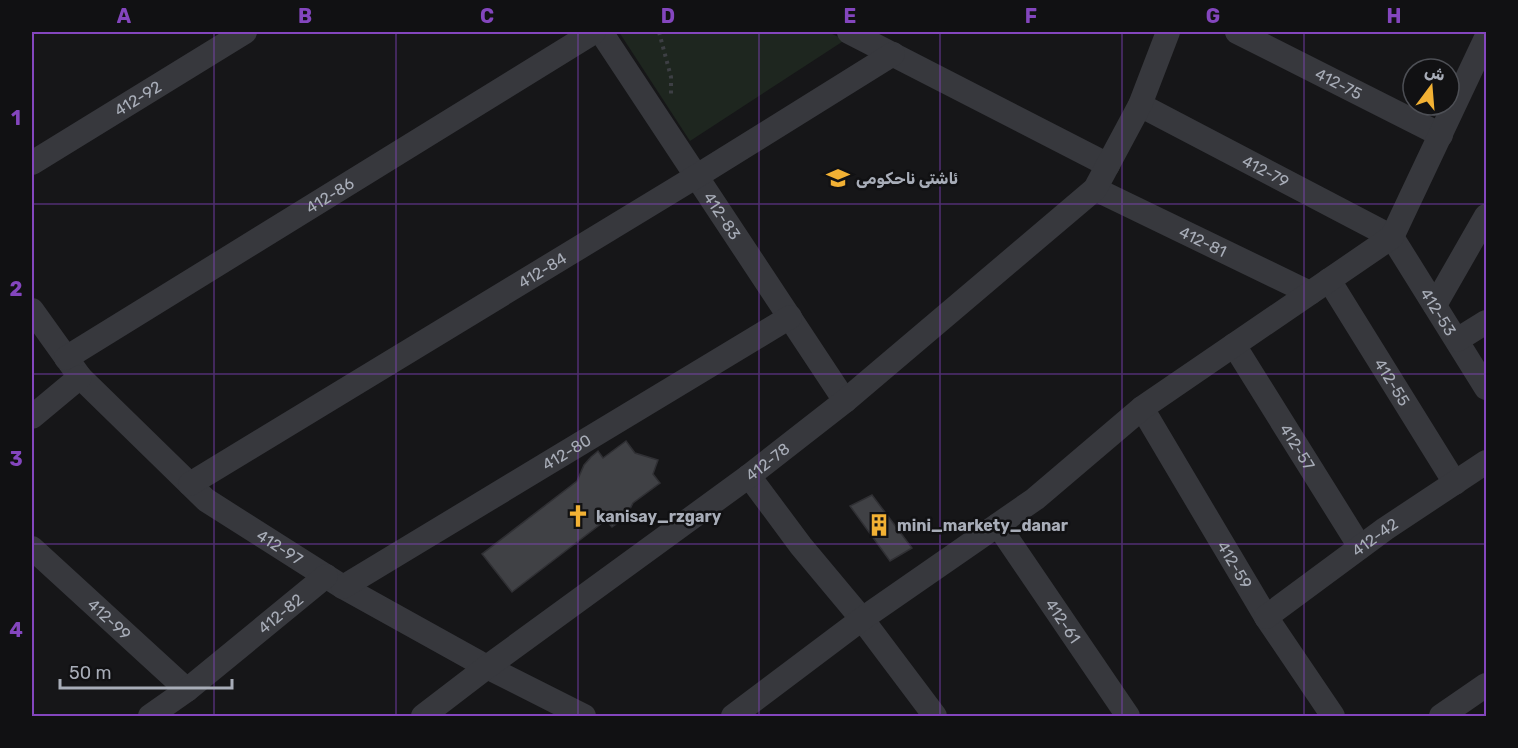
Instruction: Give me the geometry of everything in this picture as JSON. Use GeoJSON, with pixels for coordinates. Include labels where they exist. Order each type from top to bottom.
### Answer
{"type":"FeatureCollection","features":[{"type":"Feature","properties":{"kind":"street","name":"412-92"},"geometry":{"type":"LineString","coordinates":[[32,164],[245,32]]}},
{"type":"Feature","properties":{"kind":"street","name":"412-86"},"geometry":{"type":"LineString","coordinates":[[32,417],[73,368],[594,32]]}},
{"type":"Feature","properties":{"kind":"street","name":"412-83"},"geometry":{"type":"LineString","coordinates":[[601,32],[846,401]]}},
{"type":"Feature","properties":{"kind":"street"},"geometry":{"type":"LineString","coordinates":[[849,32],[1108,165]]}},
{"type":"Feature","properties":{"kind":"street"},"geometry":{"type":"LineString","coordinates":[[1095,189],[1140,105],[1168,32]]}},
{"type":"Feature","properties":{"kind":"street","name":"412-75"},"geometry":{"type":"LineString","coordinates":[[1237,32],[1441,135]]}},
{"type":"Feature","properties":{"kind":"street"},"geometry":{"type":"LineString","coordinates":[[733,717],[862,619],[1035,499],[1142,408],[1392,237],[1486,37],[1479,32]]}},
{"type":"Feature","properties":{"kind":"street","name":"412-84"},"geometry":{"type":"LineString","coordinates":[[190,484],[697,176],[893,54]]}},
{"type":"Feature","properties":{"kind":"street","name":"412-79"},"geometry":{"type":"LineString","coordinates":[[1140,105],[1392,237]]}},
{"type":"Feature","properties":{"kind":"street","name":"412-81"},"geometry":{"type":"LineString","coordinates":[[1095,189],[1319,287]]}},
{"type":"Feature","properties":{"kind":"street","name":"412-78"},"geometry":{"type":"LineString","coordinates":[[423,717],[487,667],[749,476],[846,401],[1095,189]]}},
{"type":"Feature","properties":{"kind":"street"},"geometry":{"type":"LineString","coordinates":[[1435,305],[1486,216]]}},
{"type":"Feature","properties":{"kind":"street","name":"412-53"},"geometry":{"type":"LineString","coordinates":[[1392,237],[1486,387]]}},
{"type":"Feature","properties":{"kind":"street","name":"412-55"},"geometry":{"type":"LineString","coordinates":[[1319,287],[1455,483]]}},
{"type":"Feature","properties":{"kind":"street","name":"412-97"},"geometry":{"type":"LineString","coordinates":[[32,310],[73,368],[206,500],[334,582],[487,667],[584,717]]}},
{"type":"Feature","properties":{"kind":"street","name":"412-80"},"geometry":{"type":"LineString","coordinates":[[334,582],[790,317]]}},
{"type":"Feature","properties":{"kind":"street"},"geometry":{"type":"LineString","coordinates":[[1457,340],[1486,322]]}},
{"type":"Feature","properties":{"kind":"street","name":"412-57"},"geometry":{"type":"LineString","coordinates":[[1234,345],[1360,547]]}},
{"type":"Feature","properties":{"kind":"street","name":"412-59"},"geometry":{"type":"LineString","coordinates":[[1142,408],[1266,617],[1333,717]]}},
{"type":"Feature","properties":{"kind":"street","name":"412-42"},"geometry":{"type":"LineString","coordinates":[[1266,617],[1360,547],[1486,462]]}},
{"type":"Feature","properties":{"kind":"street"},"geometry":{"type":"LineString","coordinates":[[749,476],[801,546],[862,619],[934,717]]}},
{"type":"Feature","properties":{"kind":"street","name":"412-61"},"geometry":{"type":"LineString","coordinates":[[998,525],[1128,717]]}},
{"type":"Feature","properties":{"kind":"street","name":"412-99"},"geometry":{"type":"LineString","coordinates":[[32,548],[187,690]]}},
{"type":"Feature","properties":{"kind":"street","name":"412-82"},"geometry":{"type":"LineString","coordinates":[[150,717],[334,582]]}},
{"type":"Feature","properties":{"kind":"street"},"geometry":{"type":"LineString","coordinates":[[1441,717],[1486,685]]}},
{"type":"Feature","properties":{"kind":"path"},"geometry":{"type":"LineString","coordinates":[[655,113],[667,104],[672,92],[668,62],[659,32]]}},
{"type":"Feature","properties":{"kind":"shaded area"},"geometry":{"type":"Polygon","coordinates":[[[619,32],[828,32],[845,40],[690,141],[619,32]]]}},
{"type":"Feature","properties":{"kind":"building","name":"kanisay_rzgary"},"geometry":{"type":"Polygon","coordinates":[[[626,441],[635,453],[658,460],[653,474],[660,483],[633,503],[627,515],[619,522],[612,527],[606,520],[512,592],[482,554],[577,481],[584,465],[598,451],[603,458],[626,441]]]}},
{"type":"Feature","properties":{"kind":"building","name":"mini_markety_danar"},"geometry":{"type":"Polygon","coordinates":[[[872,495],[912,548],[890,561],[850,506],[872,495]]]}},
{"type":"Feature","properties":{"kind":"place","name":"ئاشتی ناحکومی"},"geometry":{"type":"Point","coordinates":[838,178]}},
{"type":"Feature","properties":{"kind":"place","name":"kanisay_rzgary"},"geometry":{"type":"Point","coordinates":[578,516]}},
{"type":"Feature","properties":{"kind":"place","name":"mini_markety_danar"},"geometry":{"type":"Point","coordinates":[879,525]}}]}
